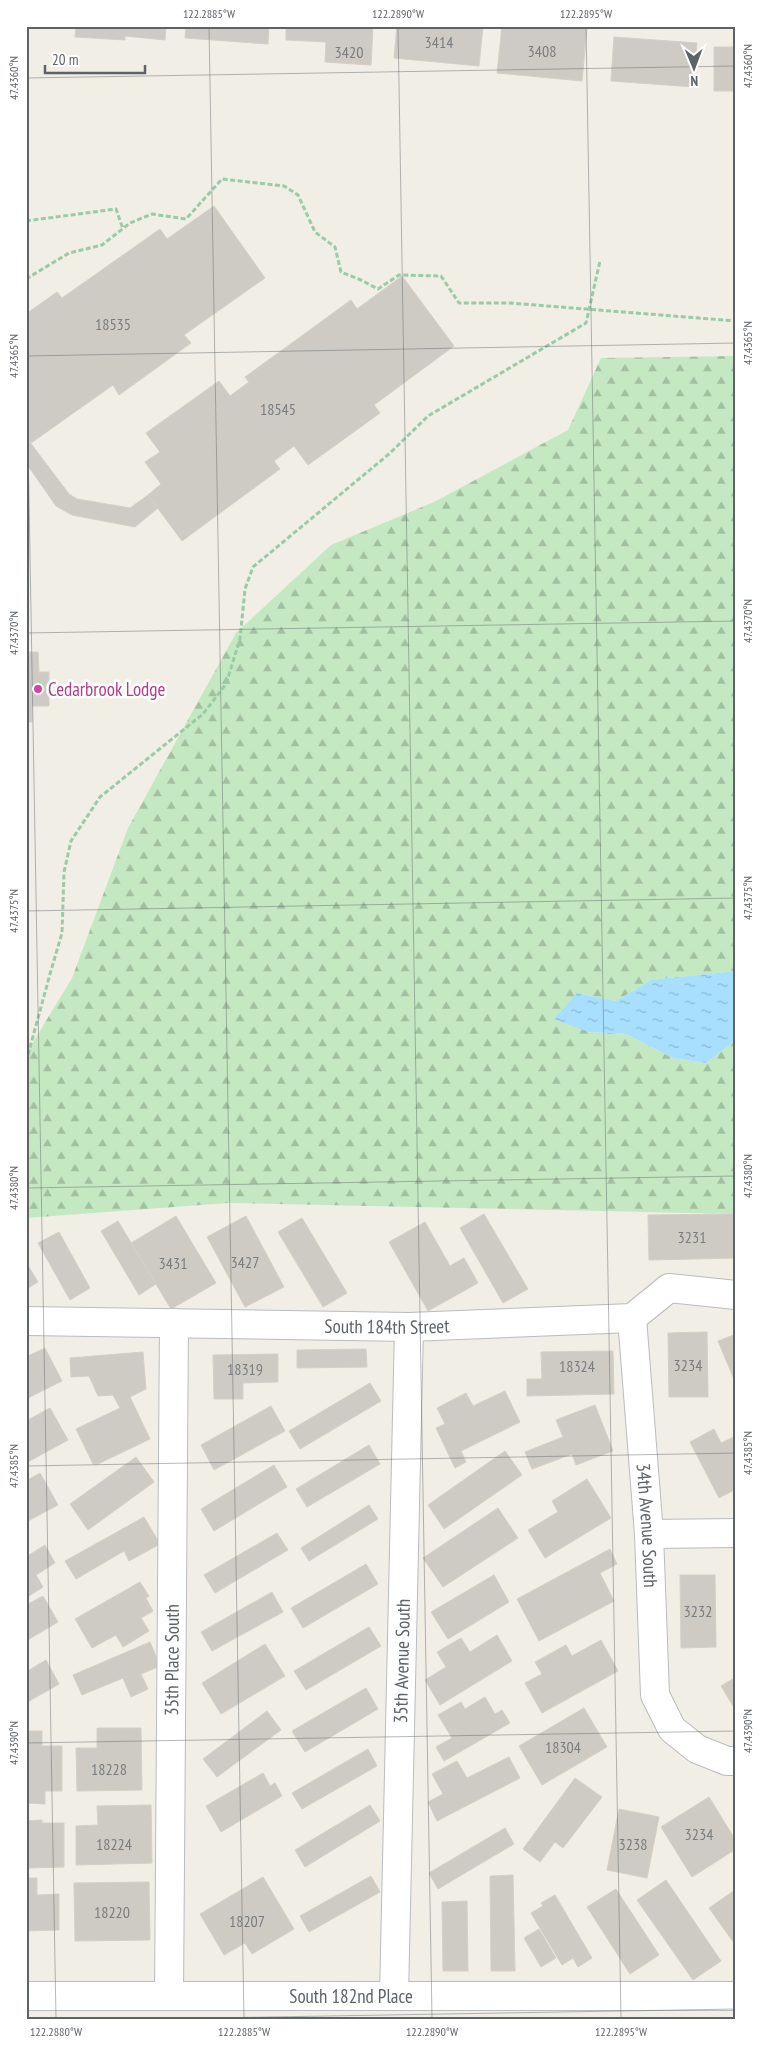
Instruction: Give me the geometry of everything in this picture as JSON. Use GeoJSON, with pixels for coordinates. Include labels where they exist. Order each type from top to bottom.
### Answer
{"type":"FeatureCollection","features":[{"type":"Feature","properties":{"kind":"street"},"geometry":{"type":"LineString","coordinates":[[632,1318],[668,1288],[736,1295]]}},
{"type":"Feature","properties":{"kind":"street","name":"South 184th Street"},"geometry":{"type":"LineString","coordinates":[[26,1321],[409,1327],[632,1318]]}},
{"type":"Feature","properties":{"kind":"street","name":"34th Avenue South"},"geometry":{"type":"LineString","coordinates":[[632,1318],[649,1534],[655,1695],[672,1729],[696,1750],[727,1761],[736,1761]]}},
{"type":"Feature","properties":{"kind":"street","name":"35th Place South"},"geometry":{"type":"LineString","coordinates":[[169,1996],[174,1323]]}},
{"type":"Feature","properties":{"kind":"street","name":"35th Avenue South"},"geometry":{"type":"LineString","coordinates":[[394,1996],[409,1327]]}},
{"type":"Feature","properties":{"kind":"street"},"geometry":{"type":"LineString","coordinates":[[649,1534],[736,1534]]}},
{"type":"Feature","properties":{"kind":"street","name":"South 182nd Place"},"geometry":{"type":"LineString","coordinates":[[26,1996],[736,1996]]}},
{"type":"Feature","properties":{"kind":"path"},"geometry":{"type":"LineString","coordinates":[[26,279],[69,253],[102,245],[130,223],[152,214],[186,219],[222,179],[284,186],[298,196],[315,232],[335,247],[341,272],[378,289],[399,275],[441,276],[459,303],[510,303],[736,320]]}},
{"type":"Feature","properties":{"kind":"path"},"geometry":{"type":"LineString","coordinates":[[26,222],[116,209],[123,228]]}},
{"type":"Feature","properties":{"kind":"path"},"geometry":{"type":"LineString","coordinates":[[26,1062],[62,934],[64,872],[71,841],[100,797],[203,714],[226,684],[240,640],[245,589],[253,566],[389,454],[428,416],[586,323],[600,261]]}},
{"type":"Feature","properties":{"kind":"green space"},"geometry":{"type":"Polygon","coordinates":[[[736,356],[736,971],[651,980],[616,1001],[577,993],[589,1032],[626,1034],[673,1058],[706,1063],[736,1040],[736,1214],[228,1203],[26,1218],[26,1054],[72,978],[128,828],[236,633],[331,545],[434,502],[568,430],[601,358],[736,356]]]}},
{"type":"Feature","properties":{"kind":"water"},"geometry":{"type":"Polygon","coordinates":[[[736,971],[736,1040],[706,1063],[673,1058],[626,1034],[589,1032],[554,1019],[577,993],[616,1001],[651,980],[736,971]]]}},
{"type":"Feature","properties":{"kind":"building"},"geometry":{"type":"Polygon","coordinates":[[[76,26],[166,26],[165,40],[125,36],[125,40],[75,37],[76,26]]]}},
{"type":"Feature","properties":{"kind":"building"},"geometry":{"type":"Polygon","coordinates":[[[186,26],[269,26],[268,44],[185,38],[186,26]]]}},
{"type":"Feature","properties":{"kind":"building"},"geometry":{"type":"Polygon","coordinates":[[[286,26],[373,26],[371,65],[325,62],[326,42],[286,40],[286,26]]]}},
{"type":"Feature","properties":{"kind":"building"},"geometry":{"type":"Polygon","coordinates":[[[397,26],[483,26],[479,66],[394,58],[397,26]]]}},
{"type":"Feature","properties":{"kind":"building"},"geometry":{"type":"Polygon","coordinates":[[[502,26],[587,28],[582,81],[497,73],[502,26]]]}},
{"type":"Feature","properties":{"kind":"building"},"geometry":{"type":"Polygon","coordinates":[[[614,37],[697,43],[694,87],[611,81],[614,37]]]}},
{"type":"Feature","properties":{"kind":"building"},"geometry":{"type":"Polygon","coordinates":[[[714,47],[736,47],[736,91],[714,91],[714,47]]]}},
{"type":"Feature","properties":{"kind":"building"},"geometry":{"type":"Polygon","coordinates":[[[214,206],[265,278],[184,335],[191,343],[119,395],[113,385],[31,443],[26,437],[26,314],[57,292],[62,298],[160,229],[167,239],[214,206]]]}},
{"type":"Feature","properties":{"kind":"building"},"geometry":{"type":"Polygon","coordinates":[[[402,276],[454,346],[374,405],[380,413],[308,465],[294,446],[274,461],[280,469],[182,541],[148,495],[161,484],[145,462],[160,452],[146,433],[219,381],[230,396],[249,382],[245,377],[351,300],[357,309],[402,276]]]}},
{"type":"Feature","properties":{"kind":"building"},"geometry":{"type":"Polygon","coordinates":[[[26,437],[69,494],[77,499],[130,508],[148,495],[158,508],[135,527],[72,515],[56,506],[26,463],[26,437]]]}},
{"type":"Feature","properties":{"kind":"building","name":"Cedarbrook Lodge"},"geometry":{"type":"Polygon","coordinates":[[[26,652],[38,652],[39,672],[49,672],[49,706],[32,706],[32,722],[26,722],[26,652]]]}},
{"type":"Feature","properties":{"kind":"building"},"geometry":{"type":"Polygon","coordinates":[[[484,1214],[528,1289],[503,1303],[460,1228],[484,1214]]]}},
{"type":"Feature","properties":{"kind":"building"},"geometry":{"type":"Polygon","coordinates":[[[736,1214],[736,1258],[649,1260],[648,1215],[736,1214]]]}},
{"type":"Feature","properties":{"kind":"building"},"geometry":{"type":"Polygon","coordinates":[[[176,1216],[216,1283],[171,1309],[131,1243],[176,1216]]]}},
{"type":"Feature","properties":{"kind":"building"},"geometry":{"type":"Polygon","coordinates":[[[246,1216],[284,1287],[245,1307],[207,1237],[246,1216]]]}},
{"type":"Feature","properties":{"kind":"building"},"geometry":{"type":"Polygon","coordinates":[[[302,1218],[347,1293],[323,1307],[278,1232],[302,1218]]]}},
{"type":"Feature","properties":{"kind":"building"},"geometry":{"type":"Polygon","coordinates":[[[118,1221],[156,1284],[139,1295],[101,1231],[118,1221]]]}},
{"type":"Feature","properties":{"kind":"building"},"geometry":{"type":"Polygon","coordinates":[[[425,1222],[450,1266],[464,1258],[478,1283],[428,1311],[389,1242],[425,1222]]]}},
{"type":"Feature","properties":{"kind":"building"},"geometry":{"type":"Polygon","coordinates":[[[59,1232],[90,1288],[70,1300],[38,1243],[59,1232]]]}},
{"type":"Feature","properties":{"kind":"building"},"geometry":{"type":"Polygon","coordinates":[[[26,1262],[38,1282],[26,1289],[26,1262]]]}},
{"type":"Feature","properties":{"kind":"building"},"geometry":{"type":"Polygon","coordinates":[[[707,1332],[708,1397],[669,1397],[668,1333],[707,1332]]]}},
{"type":"Feature","properties":{"kind":"building"},"geometry":{"type":"Polygon","coordinates":[[[736,1334],[736,1384],[718,1341],[736,1334]]]}},
{"type":"Feature","properties":{"kind":"building"},"geometry":{"type":"Polygon","coordinates":[[[45,1348],[62,1381],[26,1399],[26,1357],[45,1348]]]}},
{"type":"Feature","properties":{"kind":"building"},"geometry":{"type":"Polygon","coordinates":[[[366,1349],[367,1367],[297,1368],[297,1350],[366,1349]]]}},
{"type":"Feature","properties":{"kind":"building"},"geometry":{"type":"Polygon","coordinates":[[[613,1351],[614,1394],[527,1396],[527,1379],[542,1379],[541,1352],[613,1351]]]}},
{"type":"Feature","properties":{"kind":"building"},"geometry":{"type":"Polygon","coordinates":[[[143,1352],[146,1389],[130,1397],[150,1439],[98,1464],[93,1464],[76,1429],[120,1408],[113,1395],[98,1396],[89,1376],[71,1377],[70,1358],[143,1352]]]}},
{"type":"Feature","properties":{"kind":"building"},"geometry":{"type":"Polygon","coordinates":[[[278,1354],[278,1382],[243,1383],[243,1399],[214,1399],[213,1355],[278,1354]]]}},
{"type":"Feature","properties":{"kind":"building"},"geometry":{"type":"Polygon","coordinates":[[[370,1383],[381,1401],[300,1449],[289,1431],[370,1383]]]}},
{"type":"Feature","properties":{"kind":"building"},"geometry":{"type":"Polygon","coordinates":[[[505,1391],[520,1422],[461,1451],[466,1462],[455,1468],[436,1428],[445,1424],[437,1408],[466,1393],[473,1406],[505,1391]]]}},
{"type":"Feature","properties":{"kind":"building"},"geometry":{"type":"Polygon","coordinates":[[[595,1405],[613,1451],[576,1465],[572,1454],[532,1469],[525,1452],[563,1437],[556,1420],[595,1405]]]}},
{"type":"Feature","properties":{"kind":"building"},"geometry":{"type":"Polygon","coordinates":[[[271,1406],[285,1431],[214,1470],[201,1445],[271,1406]]]}},
{"type":"Feature","properties":{"kind":"building"},"geometry":{"type":"Polygon","coordinates":[[[50,1408],[68,1440],[26,1463],[26,1421],[50,1408]]]}},
{"type":"Feature","properties":{"kind":"building"},"geometry":{"type":"Polygon","coordinates":[[[714,1429],[721,1443],[734,1437],[736,1441],[736,1489],[719,1498],[690,1442],[714,1429]]]}},
{"type":"Feature","properties":{"kind":"building"},"geometry":{"type":"Polygon","coordinates":[[[369,1445],[380,1464],[307,1507],[296,1489],[369,1445]]]}},
{"type":"Feature","properties":{"kind":"building"},"geometry":{"type":"Polygon","coordinates":[[[505,1451],[522,1475],[444,1529],[428,1505],[505,1451]]]}},
{"type":"Feature","properties":{"kind":"building"},"geometry":{"type":"Polygon","coordinates":[[[136,1457],[154,1482],[88,1530],[70,1504],[136,1457]]]}},
{"type":"Feature","properties":{"kind":"building"},"geometry":{"type":"Polygon","coordinates":[[[274,1465],[287,1487],[214,1531],[201,1509],[274,1465]]]}},
{"type":"Feature","properties":{"kind":"building"},"geometry":{"type":"Polygon","coordinates":[[[40,1473],[58,1505],[26,1522],[26,1481],[40,1473]]]}},
{"type":"Feature","properties":{"kind":"building"},"geometry":{"type":"Polygon","coordinates":[[[587,1479],[611,1518],[545,1558],[528,1530],[558,1512],[552,1501],[587,1479]]]}},
{"type":"Feature","properties":{"kind":"building"},"geometry":{"type":"Polygon","coordinates":[[[369,1505],[378,1519],[309,1561],[301,1548],[369,1505]]]}},
{"type":"Feature","properties":{"kind":"building"},"geometry":{"type":"Polygon","coordinates":[[[498,1508],[518,1538],[443,1587],[423,1558],[498,1508]]]}},
{"type":"Feature","properties":{"kind":"building"},"geometry":{"type":"Polygon","coordinates":[[[144,1517],[160,1544],[129,1561],[124,1551],[76,1579],[65,1561],[144,1517]]]}},
{"type":"Feature","properties":{"kind":"building"},"geometry":{"type":"Polygon","coordinates":[[[277,1533],[288,1550],[215,1593],[204,1575],[277,1533]]]}},
{"type":"Feature","properties":{"kind":"building"},"geometry":{"type":"Polygon","coordinates":[[[45,1545],[55,1563],[36,1575],[43,1587],[26,1598],[26,1557],[45,1545]]]}},
{"type":"Feature","properties":{"kind":"building"},"geometry":{"type":"Polygon","coordinates":[[[610,1549],[617,1564],[600,1573],[614,1601],[539,1641],[517,1599],[610,1549]]]}},
{"type":"Feature","properties":{"kind":"building"},"geometry":{"type":"Polygon","coordinates":[[[366,1564],[378,1584],[303,1628],[291,1608],[366,1564]]]}},
{"type":"Feature","properties":{"kind":"building"},"geometry":{"type":"Polygon","coordinates":[[[494,1575],[509,1602],[448,1639],[431,1612],[494,1575]]]}},
{"type":"Feature","properties":{"kind":"building"},"geometry":{"type":"Polygon","coordinates":[[[680,1575],[715,1575],[716,1647],[681,1648],[680,1575]]]}},
{"type":"Feature","properties":{"kind":"building"},"geometry":{"type":"Polygon","coordinates":[[[140,1582],[149,1596],[146,1598],[153,1611],[141,1618],[149,1631],[123,1647],[116,1635],[92,1648],[75,1619],[140,1582]]]}},
{"type":"Feature","properties":{"kind":"building"},"geometry":{"type":"Polygon","coordinates":[[[272,1592],[283,1612],[212,1651],[201,1632],[272,1592]]]}},
{"type":"Feature","properties":{"kind":"building"},"geometry":{"type":"Polygon","coordinates":[[[43,1596],[58,1622],[26,1641],[26,1605],[43,1596]]]}},
{"type":"Feature","properties":{"kind":"building"},"geometry":{"type":"Polygon","coordinates":[[[369,1627],[381,1646],[306,1690],[294,1671],[369,1627]]]}},
{"type":"Feature","properties":{"kind":"building"},"geometry":{"type":"Polygon","coordinates":[[[497,1635],[512,1661],[440,1705],[425,1680],[446,1667],[437,1652],[461,1638],[470,1652],[497,1635]]]}},
{"type":"Feature","properties":{"kind":"building"},"geometry":{"type":"Polygon","coordinates":[[[601,1640],[618,1671],[542,1713],[525,1683],[542,1674],[535,1662],[566,1645],[572,1656],[601,1640]]]}},
{"type":"Feature","properties":{"kind":"building"},"geometry":{"type":"Polygon","coordinates":[[[150,1642],[160,1666],[141,1674],[148,1689],[131,1697],[123,1678],[82,1695],[73,1675],[150,1642]]]}},
{"type":"Feature","properties":{"kind":"building"},"geometry":{"type":"Polygon","coordinates":[[[265,1644],[285,1676],[221,1714],[202,1683],[265,1644]]]}},
{"type":"Feature","properties":{"kind":"building"},"geometry":{"type":"Polygon","coordinates":[[[46,1660],[59,1684],[26,1703],[26,1672],[46,1660]]]}},
{"type":"Feature","properties":{"kind":"building"},"geometry":{"type":"Polygon","coordinates":[[[736,1677],[736,1711],[721,1686],[736,1677]]]}},
{"type":"Feature","properties":{"kind":"building"},"geometry":{"type":"Polygon","coordinates":[[[366,1688],[378,1709],[305,1752],[292,1731],[366,1688]]]}},
{"type":"Feature","properties":{"kind":"building"},"geometry":{"type":"Polygon","coordinates":[[[485,1697],[495,1714],[502,1710],[510,1723],[444,1761],[436,1747],[452,1738],[438,1715],[461,1702],[465,1709],[485,1697]]]}},
{"type":"Feature","properties":{"kind":"building"},"geometry":{"type":"Polygon","coordinates":[[[584,1708],[607,1747],[542,1785],[519,1746],[584,1708]]]}},
{"type":"Feature","properties":{"kind":"building"},"geometry":{"type":"Polygon","coordinates":[[[267,1711],[281,1730],[217,1777],[203,1759],[267,1711]]]}},
{"type":"Feature","properties":{"kind":"building"},"geometry":{"type":"Polygon","coordinates":[[[97,1728],[141,1728],[142,1790],[77,1791],[76,1748],[97,1748],[97,1728]]]}},
{"type":"Feature","properties":{"kind":"building"},"geometry":{"type":"Polygon","coordinates":[[[26,1731],[42,1731],[42,1746],[62,1746],[62,1791],[45,1791],[45,1804],[26,1803],[26,1731]]]}},
{"type":"Feature","properties":{"kind":"building"},"geometry":{"type":"Polygon","coordinates":[[[368,1749],[377,1766],[302,1809],[292,1793],[368,1749]]]}},
{"type":"Feature","properties":{"kind":"building"},"geometry":{"type":"Polygon","coordinates":[[[509,1757],[520,1778],[437,1821],[428,1802],[443,1794],[432,1774],[457,1761],[467,1778],[509,1757]]]}},
{"type":"Feature","properties":{"kind":"building"},"geometry":{"type":"Polygon","coordinates":[[[263,1773],[270,1786],[275,1783],[282,1796],[221,1832],[206,1806],[263,1773]]]}},
{"type":"Feature","properties":{"kind":"building"},"geometry":{"type":"Polygon","coordinates":[[[575,1778],[602,1797],[563,1848],[555,1842],[540,1862],[523,1849],[575,1778]]]}},
{"type":"Feature","properties":{"kind":"building"},"geometry":{"type":"Polygon","coordinates":[[[709,1797],[736,1841],[736,1849],[692,1877],[661,1827],[709,1797]]]}},
{"type":"Feature","properties":{"kind":"building"},"geometry":{"type":"Polygon","coordinates":[[[151,1805],[152,1863],[76,1865],[76,1826],[98,1825],[97,1806],[151,1805]]]}},
{"type":"Feature","properties":{"kind":"building"},"geometry":{"type":"Polygon","coordinates":[[[370,1805],[380,1821],[305,1867],[295,1850],[370,1805]]]}},
{"type":"Feature","properties":{"kind":"building"},"geometry":{"type":"Polygon","coordinates":[[[619,1809],[659,1817],[647,1878],[607,1870],[619,1809]]]}},
{"type":"Feature","properties":{"kind":"building"},"geometry":{"type":"Polygon","coordinates":[[[42,1820],[42,1823],[64,1823],[64,1867],[26,1868],[26,1821],[42,1820]]]}},
{"type":"Feature","properties":{"kind":"building"},"geometry":{"type":"Polygon","coordinates":[[[505,1828],[514,1844],[438,1889],[429,1873],[505,1828]]]}},
{"type":"Feature","properties":{"kind":"building"},"geometry":{"type":"Polygon","coordinates":[[[513,1875],[515,1971],[491,1971],[490,1876],[513,1875]]]}},
{"type":"Feature","properties":{"kind":"building"},"geometry":{"type":"Polygon","coordinates":[[[371,1876],[380,1892],[309,1932],[300,1916],[371,1876]]]}},
{"type":"Feature","properties":{"kind":"building"},"geometry":{"type":"Polygon","coordinates":[[[263,1877],[294,1929],[252,1954],[245,1943],[224,1955],[200,1914],[263,1877]]]}},
{"type":"Feature","properties":{"kind":"building"},"geometry":{"type":"Polygon","coordinates":[[[26,1878],[37,1878],[37,1895],[59,1894],[59,1930],[26,1931],[26,1878]]]}},
{"type":"Feature","properties":{"kind":"building"},"geometry":{"type":"Polygon","coordinates":[[[666,1880],[721,1961],[693,1980],[637,1900],[666,1880]]]}},
{"type":"Feature","properties":{"kind":"building"},"geometry":{"type":"Polygon","coordinates":[[[149,1882],[150,1940],[75,1941],[74,1883],[149,1882]]]}},
{"type":"Feature","properties":{"kind":"building"},"geometry":{"type":"Polygon","coordinates":[[[616,1889],[659,1955],[630,1974],[587,1907],[616,1889]]]}},
{"type":"Feature","properties":{"kind":"building"},"geometry":{"type":"Polygon","coordinates":[[[736,1891],[736,1946],[709,1908],[736,1891]]]}},
{"type":"Feature","properties":{"kind":"building"},"geometry":{"type":"Polygon","coordinates":[[[555,1895],[592,1958],[578,1967],[573,1958],[562,1965],[531,1913],[543,1906],[541,1903],[555,1895]]]}},
{"type":"Feature","properties":{"kind":"building"},"geometry":{"type":"Polygon","coordinates":[[[467,1901],[468,1971],[443,1971],[442,1902],[467,1901]]]}},
{"type":"Feature","properties":{"kind":"building"},"geometry":{"type":"Polygon","coordinates":[[[539,1929],[556,1958],[541,1967],[524,1938],[539,1929]]]}},
{"type":"Feature","properties":{"kind":"place","name":"Cedarbrook Lodge"},"geometry":{"type":"Point","coordinates":[38,689]}}]}
